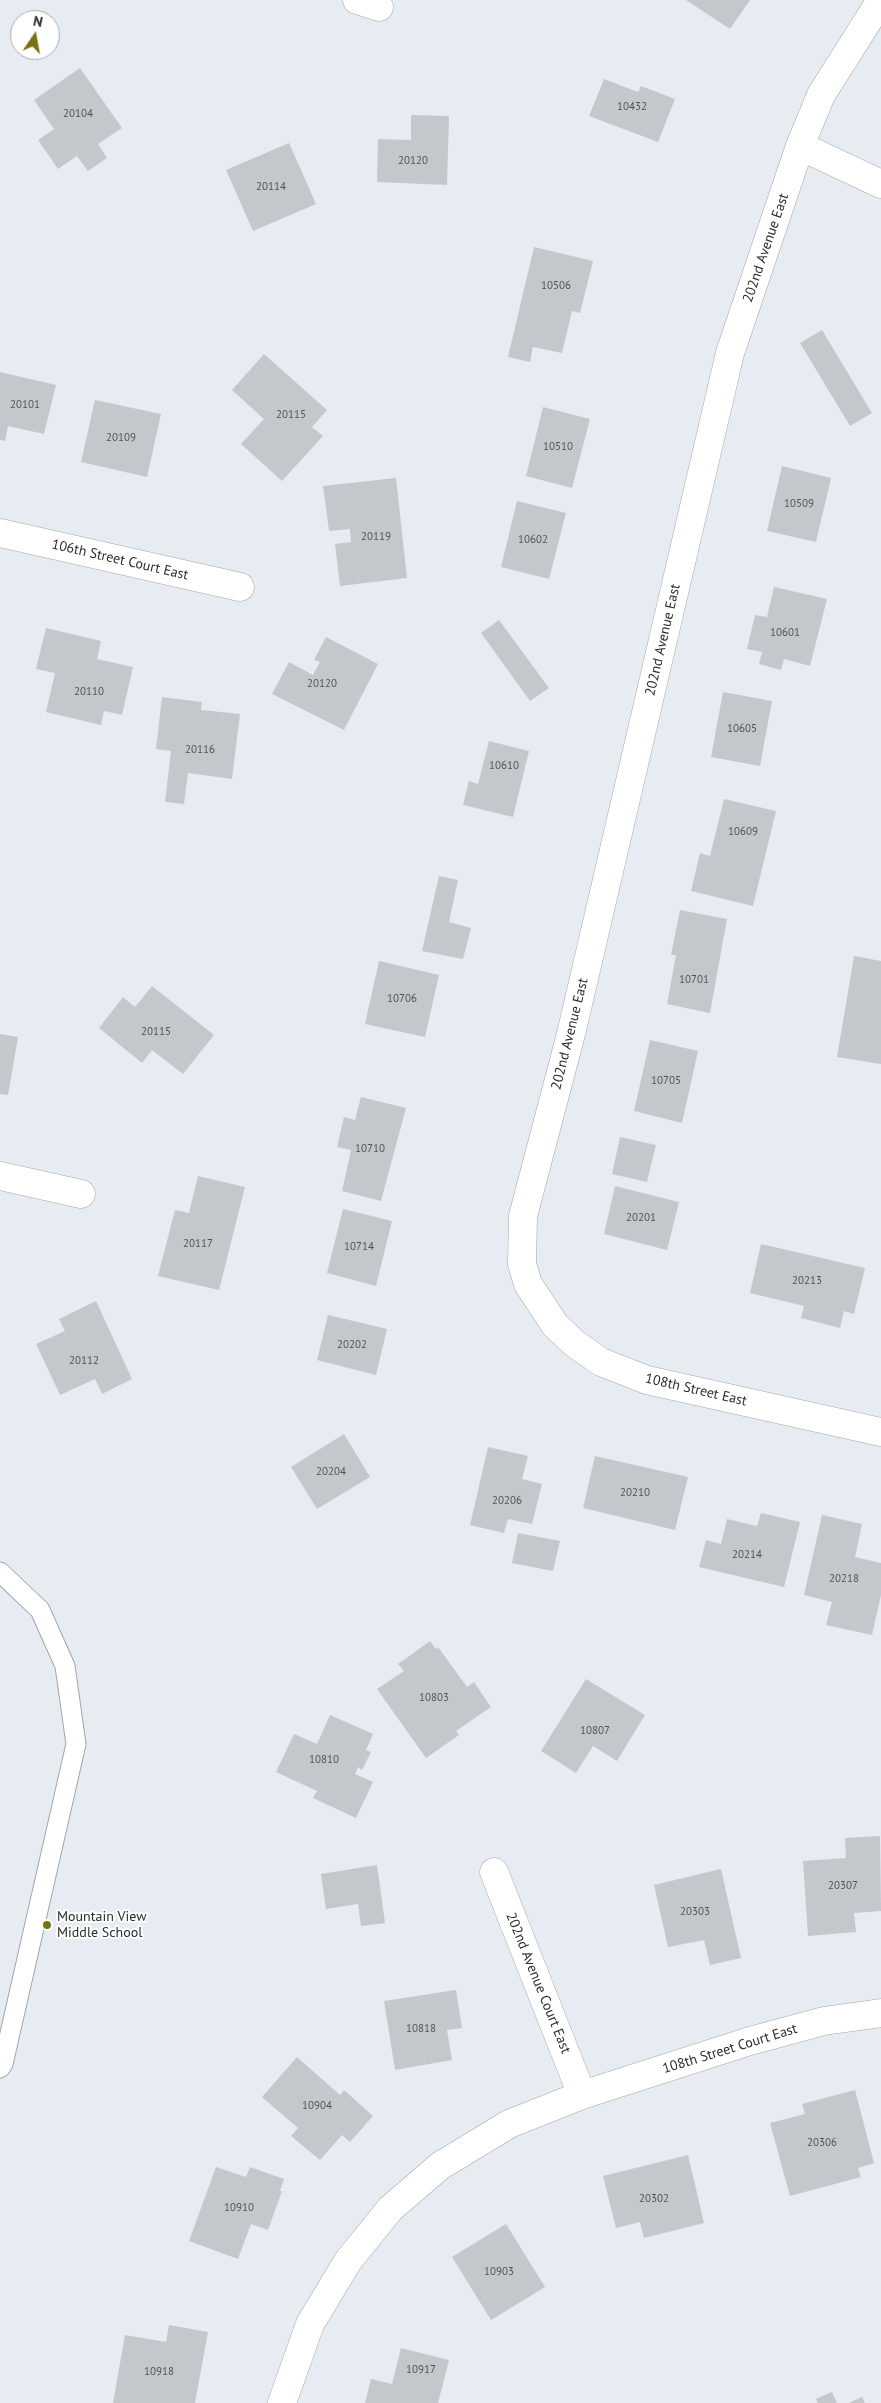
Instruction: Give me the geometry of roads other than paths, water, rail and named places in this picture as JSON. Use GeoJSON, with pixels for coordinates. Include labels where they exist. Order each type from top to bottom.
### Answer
{"type":"FeatureCollection","features":[{"type":"Feature","properties":{"kind":"street","name":"202nd Avenue East"},"geometry":{"type":"LineString","coordinates":[[538,1299],[528,1284],[522,1264],[523,1216],[571,1034],[730,353],[800,146],[821,95],[881,0]]}},
{"type":"Feature","properties":{"kind":"street"},"geometry":{"type":"LineString","coordinates":[[800,146],[881,184]]}},
{"type":"Feature","properties":{"kind":"street","name":"106th Street Court East"},"geometry":{"type":"LineString","coordinates":[[0,533],[240,587]]}},
{"type":"Feature","properties":{"kind":"street"},"geometry":{"type":"LineString","coordinates":[[0,1176],[80,1194]]}},
{"type":"Feature","properties":{"kind":"street","name":"108th Street East"},"geometry":{"type":"LineString","coordinates":[[538,1299],[554,1325],[574,1343],[601,1362],[647,1380],[881,1432]]}},
{"type":"Feature","properties":{"kind":"street","name":"202nd Avenue Court East"},"geometry":{"type":"LineString","coordinates":[[494,1872],[582,2095]]}},
{"type":"Feature","properties":{"kind":"street","name":"108th Street Court East"},"geometry":{"type":"LineString","coordinates":[[282,2403],[310,2324],[348,2261],[390,2210],[440,2166],[509,2124],[582,2095],[750,2041],[824,2022],[881,2013]]}},
{"type":"Feature","properties":{"kind":"lane"},"geometry":{"type":"LineString","coordinates":[[0,1572],[40,1610],[65,1666],[76,1744],[3,2064],[0,2068]]}},
{"type":"Feature","properties":{"kind":"place","name":"Mountain View Middle School"},"geometry":{"type":"Point","coordinates":[47,1925]}}]}
